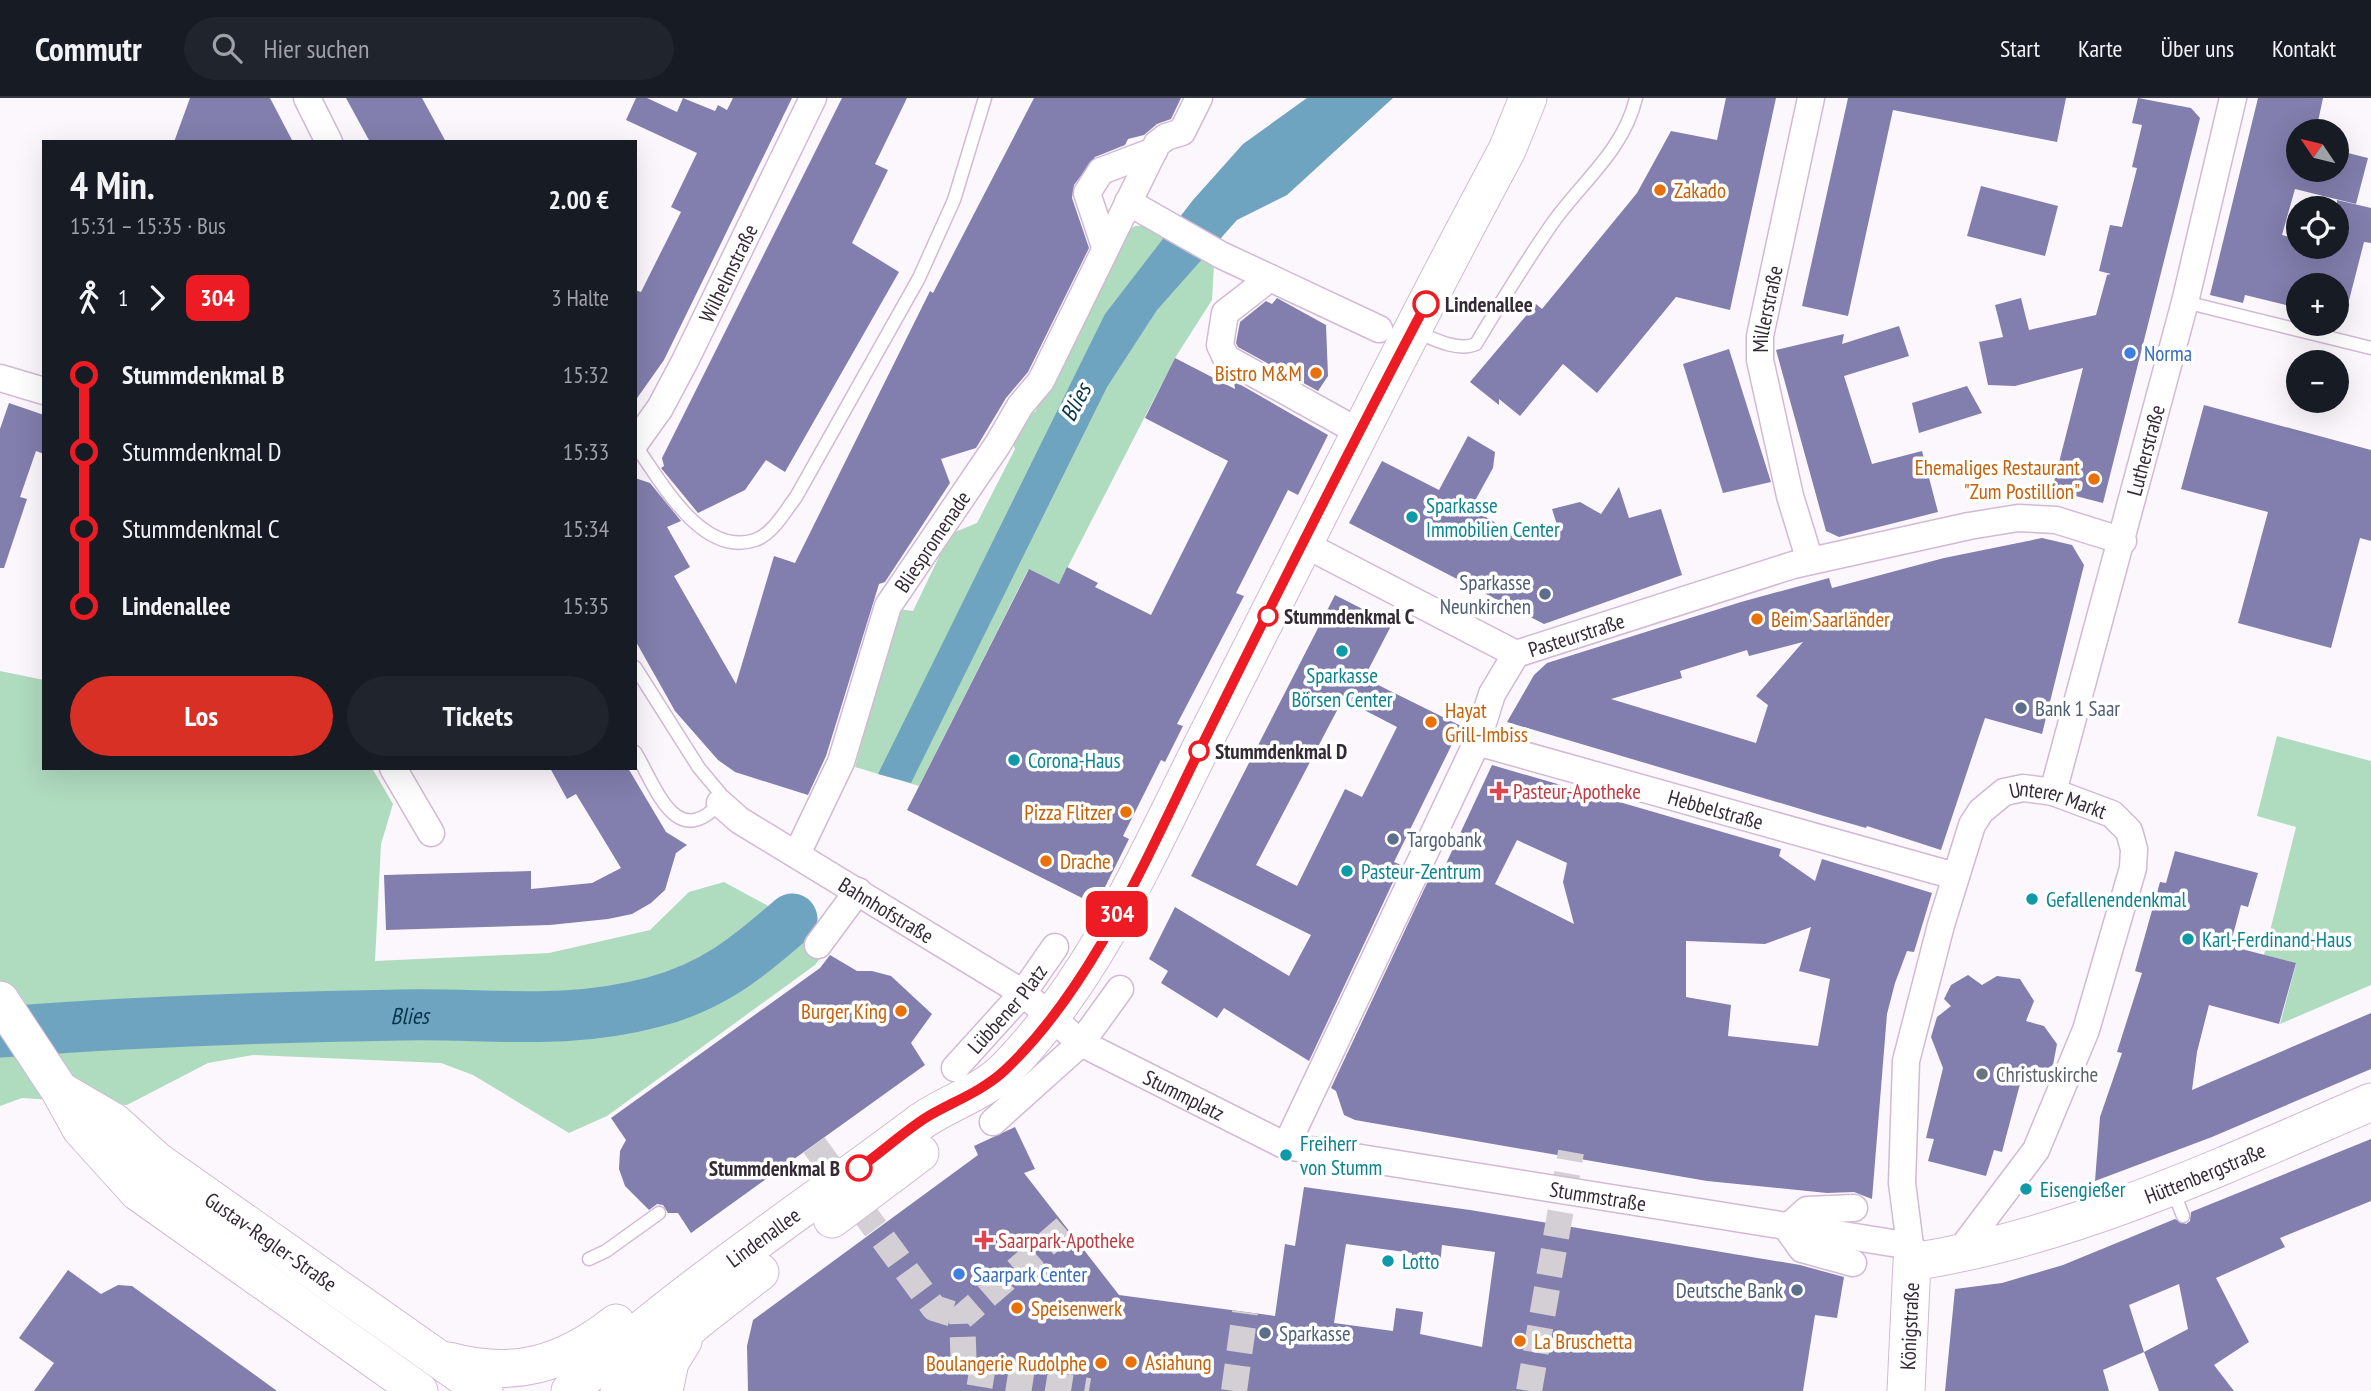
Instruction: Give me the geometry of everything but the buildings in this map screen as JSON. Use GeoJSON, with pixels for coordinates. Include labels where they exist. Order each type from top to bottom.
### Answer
{"type":"FeatureCollection","features":[{"type":"Feature","properties":{"kind":"main road","name":"Lindenallee"},"geometry":{"type":"LineString","coordinates":[[619,1391],[698,1320],[927,1147],[972,1096],[1003,1072],[1052,1018],[1116,916],[1149,854],[1359,432],[1396,329],[1507,150],[1528,98]]}},
{"type":"Feature","properties":{"kind":"main road","name":"Gustav-Regler-Straße"},"geometry":{"type":"LineString","coordinates":[[0,1000],[60,1091],[81,1129],[138,1192],[419,1391]]}},
{"type":"Feature","properties":{"kind":"main road","name":"Gustav-Regler-Straße"},"geometry":{"type":"LineString","coordinates":[[60,1091],[114,1122],[157,1161],[484,1391]]}},
{"type":"Feature","properties":{"kind":"main road","name":"Lindenallee"},"geometry":{"type":"LineString","coordinates":[[570,1391],[620,1346],[747,1249],[927,1117],[972,1096]]}},
{"type":"Feature","properties":{"kind":"main road","name":"Hüttenbergstraße"},"geometry":{"type":"LineString","coordinates":[[1911,1254],[1957,1255],[2177,1200],[2371,1102]]}},
{"type":"Feature","properties":{"kind":"main road"},"geometry":{"type":"LineString","coordinates":[[138,1192],[162,1223],[200,1261],[384,1391]]}},
{"type":"Feature","properties":{"kind":"main road"},"geometry":{"type":"LineString","coordinates":[[431,1356],[475,1368],[509,1368],[568,1356],[597,1337],[693,1262],[747,1249]]}},
{"type":"Feature","properties":{"kind":"main road","name":"Königstraße"},"geometry":{"type":"LineString","coordinates":[[1906,1391],[1911,1254]]}},
{"type":"Feature","properties":{"kind":"main road"},"geometry":{"type":"LineString","coordinates":[[664,1391],[670,1362],[698,1320]]}},
{"type":"Feature","properties":{"kind":"street"},"geometry":{"type":"LineString","coordinates":[[307,98],[328,140]]}},
{"type":"Feature","properties":{"kind":"street","name":"Wilhelmstraße"},"geometry":{"type":"LineString","coordinates":[[637,441],[660,408],[813,98]]}},
{"type":"Feature","properties":{"kind":"street","name":"Bliespromenade"},"geometry":{"type":"LineString","coordinates":[[797,854],[841,762],[888,606],[998,444],[1020,406],[1041,381],[1105,247],[1108,206],[1154,157],[1166,137],[1182,132],[1199,98]]}},
{"type":"Feature","properties":{"kind":"street","name":"Millerstraße"},"geometry":{"type":"LineString","coordinates":[[1810,561],[1781,455],[1760,360],[1760,336],[1811,98]]}},
{"type":"Feature","properties":{"kind":"street","name":"Lutherstraße"},"geometry":{"type":"LineString","coordinates":[[2053,792],[2123,541],[2185,302],[2230,101]]}},
{"type":"Feature","properties":{"kind":"street","name":"Bliespromenade"},"geometry":{"type":"LineString","coordinates":[[1108,206],[1087,193],[1101,171],[1118,169],[1154,157]]}},
{"type":"Feature","properties":{"kind":"street"},"geometry":{"type":"LineString","coordinates":[[1108,206],[1153,216],[1221,255],[1270,278],[1319,293],[1396,329]]}},
{"type":"Feature","properties":{"kind":"street","name":"Bliespromenade"},"geometry":{"type":"LineString","coordinates":[[1105,247],[1108,206]]}},
{"type":"Feature","properties":{"kind":"street"},"geometry":{"type":"LineString","coordinates":[[1270,278],[1225,313],[1220,345],[1226,358],[1359,432]]}},
{"type":"Feature","properties":{"kind":"street"},"geometry":{"type":"LineString","coordinates":[[0,378],[42,390]]}},
{"type":"Feature","properties":{"kind":"street","name":"Pasteurstraße"},"geometry":{"type":"LineString","coordinates":[[1286,1146],[1477,742],[1492,694],[1516,654],[1810,561],[2018,518],[2056,520],[2123,541]]}},
{"type":"Feature","properties":{"kind":"street"},"geometry":{"type":"LineString","coordinates":[[1302,543],[1516,654]]}},
{"type":"Feature","properties":{"kind":"street","name":"Hebbelstraße"},"geometry":{"type":"LineString","coordinates":[[1477,742],[1955,876]]}},
{"type":"Feature","properties":{"kind":"street"},"geometry":{"type":"LineString","coordinates":[[394,770],[431,833]]}},
{"type":"Feature","properties":{"kind":"street","name":"Unterer Markt"},"geometry":{"type":"LineString","coordinates":[[1911,1254],[1902,1183],[1906,1061],[1955,876],[1972,825],[1992,800],[2004,792],[2023,788],[2053,792],[2112,814],[2129,831],[2134,849],[2133,868],[2086,1030],[2036,1150],[1957,1255]]}},
{"type":"Feature","properties":{"kind":"street","name":"Bahnhofstraße"},"geometry":{"type":"LineString","coordinates":[[720,803],[738,820],[1023,993],[1052,1018]]}},
{"type":"Feature","properties":{"kind":"street"},"geometry":{"type":"LineString","coordinates":[[818,945],[858,891]]}},
{"type":"Feature","properties":{"kind":"street","name":"Lübbener Platz"},"geometry":{"type":"LineString","coordinates":[[972,1096],[1023,993],[1055,947]]}},
{"type":"Feature","properties":{"kind":"street"},"geometry":{"type":"LineString","coordinates":[[972,1096],[1081,1043],[1120,989]]}},
{"type":"Feature","properties":{"kind":"street","name":"Stummplatz"},"geometry":{"type":"LineString","coordinates":[[1052,1018],[1081,1043],[1286,1146]]}},
{"type":"Feature","properties":{"kind":"street","name":"Stummstraße"},"geometry":{"type":"LineString","coordinates":[[1286,1146],[1787,1228],[1911,1254]]}},
{"type":"Feature","properties":{"kind":"street"},"geometry":{"type":"LineString","coordinates":[[1853,1263],[1802,1249],[1787,1228],[1807,1210],[1854,1208]]}},
{"type":"Feature","properties":{"kind":"lane"},"geometry":{"type":"LineString","coordinates":[[637,447],[685,515],[708,533],[732,541],[755,540],[773,527],[796,497],[919,278],[954,200],[985,98]]}},
{"type":"Feature","properties":{"kind":"lane"},"geometry":{"type":"LineString","coordinates":[[1396,329],[1468,348],[1476,344],[1556,219],[1609,156],[1631,122],[1636,98]]}},
{"type":"Feature","properties":{"kind":"lane"},"geometry":{"type":"LineString","coordinates":[[2185,302],[2371,348]]}},
{"type":"Feature","properties":{"kind":"lane","name":"Bahnhofstraße"},"geometry":{"type":"LineString","coordinates":[[637,670],[699,768],[720,793],[720,803]]}},
{"type":"Feature","properties":{"kind":"lane"},"geometry":{"type":"LineString","coordinates":[[637,756],[664,806],[681,820],[696,823],[708,817],[720,803]]}},
{"type":"Feature","properties":{"kind":"lane"},"geometry":{"type":"LineString","coordinates":[[589,1259],[606,1251],[659,1213]]}},
{"type":"Feature","properties":{"kind":"green space"},"geometry":{"type":"Polygon","coordinates":[[[1147,225],[1214,264],[1212,300],[1175,358],[1059,584],[1028,570],[919,786],[855,767],[898,609],[913,611],[950,534],[977,523],[1015,449],[1011,438],[1025,413],[1035,412],[1125,233],[1135,226],[1147,225]]]}},
{"type":"Feature","properties":{"kind":"green space"},"geometry":{"type":"Polygon","coordinates":[[[0,671],[42,680],[42,770],[373,770],[393,804],[381,844],[375,961],[549,953],[650,930],[689,892],[724,882],[833,941],[815,965],[607,1116],[569,1133],[473,1075],[441,1063],[253,1055],[208,1063],[127,1105],[22,1098],[0,1106],[0,671]]]}},
{"type":"Feature","properties":{"kind":"green space"},"geometry":{"type":"Polygon","coordinates":[[[2277,736],[2371,761],[2371,985],[2280,1024],[2296,964],[2264,955],[2296,827],[2257,816],[2277,736]]]}},
{"type":"Feature","properties":{"kind":"water"},"geometry":{"type":"Polygon","coordinates":[[[1307,98],[1393,98],[1287,195],[1237,220],[1157,310],[1107,387],[911,783],[878,774],[1105,314],[1193,200],[1243,144],[1307,98]]]}},
{"type":"Feature","properties":{"kind":"waterway","name":"Blies"},"geometry":{"type":"LineString","coordinates":[[0,1032],[301,1017],[527,1017],[589,1014],[654,1002],[694,988],[745,958],[792,919]]}},
{"type":"Feature","properties":{"kind":"tunnel"},"geometry":{"type":"LineString","coordinates":[[814,1145],[934,1308],[962,1317]]}},
{"type":"Feature","properties":{"kind":"tunnel"},"geometry":{"type":"LineString","coordinates":[[1529,1391],[1571,1152]]}},
{"type":"Feature","properties":{"kind":"tunnel"},"geometry":{"type":"LineString","coordinates":[[1065,1228],[962,1317],[964,1371],[1089,1391]]}},
{"type":"Feature","properties":{"kind":"tunnel"},"geometry":{"type":"LineString","coordinates":[[1234,1391],[1245,1312]]}},
{"type":"Feature","properties":{"kind":"bus line","name":"304"},"geometry":{"type":"LineString","coordinates":[[859,1168],[927,1117],[967,1098],[1003,1072],[1052,1018],[1116,916],[1149,854],[1302,543],[1426,304]]}},
{"type":"Feature","properties":{"kind":"place","name":"Zakado"},"geometry":{"type":"Point","coordinates":[1660,190]}},
{"type":"Feature","properties":{"kind":"place","name":"Lindenallee"},"geometry":{"type":"Point","coordinates":[1426,304]}},
{"type":"Feature","properties":{"kind":"place","name":"Norma"},"geometry":{"type":"Point","coordinates":[2130,353]}},
{"type":"Feature","properties":{"kind":"place","name":"Bistro M&M"},"geometry":{"type":"Point","coordinates":[1316,373]}},
{"type":"Feature","properties":{"kind":"place","name":"Ehemaliges Restaurant \"Zum Postillion\""},"geometry":{"type":"Point","coordinates":[2094,479]}},
{"type":"Feature","properties":{"kind":"place","name":"Sparkasse Immobilien Center"},"geometry":{"type":"Point","coordinates":[1412,517]}},
{"type":"Feature","properties":{"kind":"place","name":"Sparkasse Neunkirchen"},"geometry":{"type":"Point","coordinates":[1545,594]}},
{"type":"Feature","properties":{"kind":"place","name":"Stummdenkmal C"},"geometry":{"type":"Point","coordinates":[1268,616]}},
{"type":"Feature","properties":{"kind":"place","name":"Beim Saarländer"},"geometry":{"type":"Point","coordinates":[1757,619]}},
{"type":"Feature","properties":{"kind":"place","name":"Sparkasse Börsen Center"},"geometry":{"type":"Point","coordinates":[1342,651]}},
{"type":"Feature","properties":{"kind":"place","name":"Bank 1 Saar"},"geometry":{"type":"Point","coordinates":[2021,708]}},
{"type":"Feature","properties":{"kind":"place","name":"Hayat Grill-Imbiss"},"geometry":{"type":"Point","coordinates":[1431,722]}},
{"type":"Feature","properties":{"kind":"place","name":"Stummdenkmal D"},"geometry":{"type":"Point","coordinates":[1199,751]}},
{"type":"Feature","properties":{"kind":"place","name":"Corona-Haus"},"geometry":{"type":"Point","coordinates":[1014,760]}},
{"type":"Feature","properties":{"kind":"place","name":"Pasteur-Apotheke"},"geometry":{"type":"Point","coordinates":[1499,791]}},
{"type":"Feature","properties":{"kind":"place","name":"Pizza Flitzer"},"geometry":{"type":"Point","coordinates":[1126,812]}},
{"type":"Feature","properties":{"kind":"place","name":"Targobank"},"geometry":{"type":"Point","coordinates":[1393,839]}},
{"type":"Feature","properties":{"kind":"place","name":"Drache"},"geometry":{"type":"Point","coordinates":[1046,861]}},
{"type":"Feature","properties":{"kind":"place","name":"Pasteur-Zentrum"},"geometry":{"type":"Point","coordinates":[1347,871]}},
{"type":"Feature","properties":{"kind":"place","name":"Gefallenendenkmal"},"geometry":{"type":"Point","coordinates":[2032,899]}},
{"type":"Feature","properties":{"kind":"place","name":"Karl-Ferdinand-Haus"},"geometry":{"type":"Point","coordinates":[2188,939]}},
{"type":"Feature","properties":{"kind":"place","name":"Burger King"},"geometry":{"type":"Point","coordinates":[901,1011]}},
{"type":"Feature","properties":{"kind":"place","name":"Christuskirche"},"geometry":{"type":"Point","coordinates":[1982,1074]}},
{"type":"Feature","properties":{"kind":"place","name":"Freiherr von Stumm"},"geometry":{"type":"Point","coordinates":[1286,1155]}},
{"type":"Feature","properties":{"kind":"place","name":"Stummdenkmal B"},"geometry":{"type":"Point","coordinates":[859,1168]}},
{"type":"Feature","properties":{"kind":"place","name":"Eisengießer"},"geometry":{"type":"Point","coordinates":[2026,1189]}},
{"type":"Feature","properties":{"kind":"place","name":"Saarpark-Apotheke"},"geometry":{"type":"Point","coordinates":[984,1240]}},
{"type":"Feature","properties":{"kind":"place","name":"Lotto"},"geometry":{"type":"Point","coordinates":[1388,1261]}},
{"type":"Feature","properties":{"kind":"place","name":"Saarpark Center"},"geometry":{"type":"Point","coordinates":[959,1274]}},
{"type":"Feature","properties":{"kind":"place","name":"Deutsche Bank"},"geometry":{"type":"Point","coordinates":[1797,1290]}},
{"type":"Feature","properties":{"kind":"place","name":"Speisenwerk"},"geometry":{"type":"Point","coordinates":[1017,1308]}},
{"type":"Feature","properties":{"kind":"place","name":"Sparkasse"},"geometry":{"type":"Point","coordinates":[1265,1333]}},
{"type":"Feature","properties":{"kind":"place","name":"La Bruschetta"},"geometry":{"type":"Point","coordinates":[1520,1341]}},
{"type":"Feature","properties":{"kind":"place","name":"Asiahung"},"geometry":{"type":"Point","coordinates":[1131,1362]}},
{"type":"Feature","properties":{"kind":"place","name":"Boulangerie Rudolphe"},"geometry":{"type":"Point","coordinates":[1101,1363]}}]}
